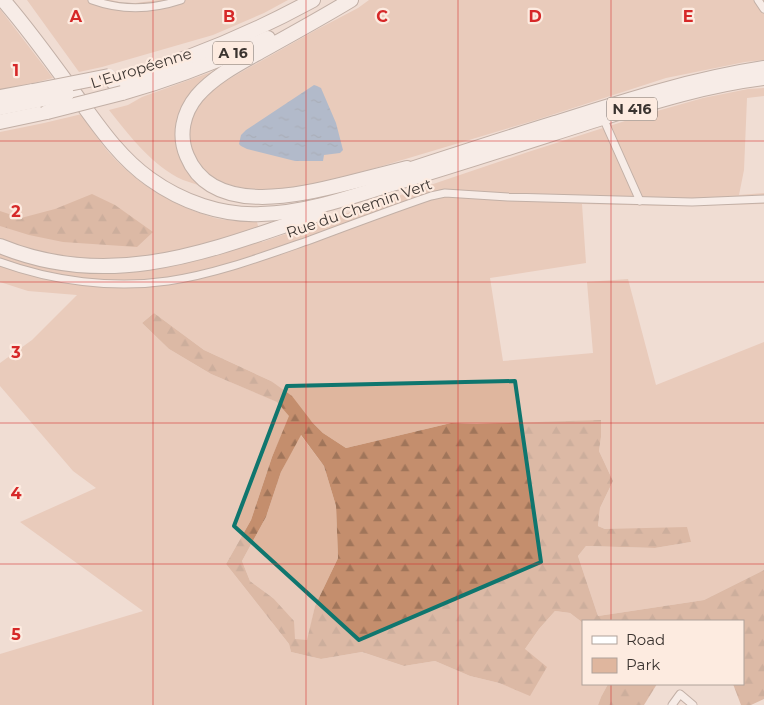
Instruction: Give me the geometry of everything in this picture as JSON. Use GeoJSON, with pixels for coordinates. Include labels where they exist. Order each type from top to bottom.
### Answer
{"type":"FeatureCollection","features":[{"type":"Feature","properties":{"kind":"highway"},"geometry":{"type":"LineString","coordinates":[[3,0],[122,154],[156,184],[176,195],[199,204],[222,211],[246,214],[289,212],[342,199],[463,163]]}},
{"type":"Feature","properties":{"kind":"highway"},"geometry":{"type":"LineString","coordinates":[[16,0],[104,121],[132,153],[154,172],[189,192],[240,205],[264,206],[290,203],[338,192],[656,91],[721,75],[764,68]]}},
{"type":"Feature","properties":{"kind":"highway","name":"A 16"},"geometry":{"type":"LineString","coordinates":[[115,84],[169,58],[259,28],[313,0]]}},
{"type":"Feature","properties":{"kind":"highway","name":"L'Européenne"},"geometry":{"type":"LineString","coordinates":[[0,108],[115,84],[165,80],[287,29],[339,0]]}},
{"type":"Feature","properties":{"kind":"highway"},"geometry":{"type":"LineString","coordinates":[[351,0],[230,69],[205,88],[186,113],[183,124],[183,145],[190,163],[204,179],[218,188],[235,194],[261,197],[290,195],[316,190],[429,163]]}},
{"type":"Feature","properties":{"kind":"highway","name":"N 416"},"geometry":{"type":"LineString","coordinates":[[463,163],[651,103],[698,90],[764,78]]}},
{"type":"Feature","properties":{"kind":"highway"},"geometry":{"type":"LineString","coordinates":[[0,97],[40,101],[115,84]]}},
{"type":"Feature","properties":{"kind":"highway","name":"L'Européenne"},"geometry":{"type":"LineString","coordinates":[[0,122],[40,101]]}},
{"type":"Feature","properties":{"kind":"highway"},"geometry":{"type":"LineString","coordinates":[[0,246],[45,260],[84,266],[130,266],[162,261],[196,254],[233,242],[401,186],[463,163]]}},
{"type":"Feature","properties":{"kind":"street"},"geometry":{"type":"LineString","coordinates":[[92,0],[114,7],[138,9],[160,6],[181,0]]}},
{"type":"Feature","properties":{"kind":"street"},"geometry":{"type":"LineString","coordinates":[[758,0],[764,9]]}},
{"type":"Feature","properties":{"kind":"street"},"geometry":{"type":"LineString","coordinates":[[603,118],[640,201]]}},
{"type":"Feature","properties":{"kind":"street","name":"Rue du Chemin Vert"},"geometry":{"type":"LineString","coordinates":[[0,262],[22,269],[75,280],[118,284],[159,282],[193,276],[246,262],[431,196],[445,193],[508,197],[692,202],[764,199]]}},
{"type":"Feature","properties":{"kind":"street"},"geometry":{"type":"LineString","coordinates":[[672,705],[680,694],[693,705]]}},
{"type":"Feature","properties":{"kind":"highlighted area"},"geometry":{"type":"Polygon","coordinates":[[[515,381],[541,562],[359,640],[234,526],[287,386],[515,381]]]}},
{"type":"Feature","properties":{"kind":"green space"},"geometry":{"type":"Polygon","coordinates":[[[27,0],[111,0],[128,4],[159,0],[288,0],[264,13],[213,35],[79,72],[27,0]]]}},
{"type":"Feature","properties":{"kind":"green space"},"geometry":{"type":"Polygon","coordinates":[[[369,0],[764,0],[764,60],[666,78],[536,120],[372,169],[313,185],[273,190],[242,188],[223,183],[213,177],[198,185],[183,180],[161,167],[152,159],[133,140],[109,110],[128,105],[142,97],[214,71],[222,83],[358,8],[369,0]]]}},
{"type":"Feature","properties":{"kind":"green space"},"geometry":{"type":"Polygon","coordinates":[[[0,9],[53,78],[0,90],[0,9]]]}},
{"type":"Feature","properties":{"kind":"green space"},"geometry":{"type":"Polygon","coordinates":[[[764,88],[764,96],[747,98],[744,170],[739,195],[764,193],[764,204],[672,206],[582,204],[586,263],[490,278],[503,361],[593,353],[587,282],[628,279],[656,385],[764,342],[764,570],[704,600],[598,616],[578,556],[586,546],[655,548],[691,542],[605,529],[598,526],[600,508],[613,481],[599,451],[601,437],[451,423],[346,448],[323,433],[271,381],[204,350],[154,313],[142,323],[169,349],[211,374],[278,402],[290,416],[272,457],[251,520],[226,564],[289,644],[291,652],[321,659],[362,652],[404,666],[435,661],[470,676],[499,683],[530,695],[525,649],[555,611],[570,613],[582,622],[582,685],[607,685],[598,705],[0,705],[0,654],[143,611],[20,522],[96,488],[73,471],[0,386],[0,363],[32,340],[77,295],[28,291],[0,282],[0,132],[82,114],[94,134],[109,152],[140,181],[164,197],[202,214],[220,219],[257,222],[262,242],[650,113],[703,98],[748,89],[764,88]]]}},
{"type":"Feature","properties":{"kind":"green space"},"geometry":{"type":"Polygon","coordinates":[[[92,194],[115,205],[153,232],[137,247],[63,242],[29,235],[0,226],[0,211],[21,218],[55,209],[92,194]]]}},
{"type":"Feature","properties":{"kind":"green space"},"geometry":{"type":"Polygon","coordinates":[[[154,313],[204,350],[271,381],[292,396],[323,433],[346,448],[451,423],[477,424],[601,420],[599,451],[613,481],[600,508],[598,526],[605,529],[687,527],[691,542],[655,548],[586,546],[578,556],[598,616],[704,600],[764,570],[764,699],[751,705],[741,705],[733,685],[744,685],[744,620],[582,620],[582,622],[570,613],[555,611],[525,649],[547,667],[530,696],[499,683],[470,676],[435,661],[404,666],[362,652],[321,659],[291,652],[289,644],[226,564],[251,520],[272,457],[289,416],[277,402],[211,374],[169,349],[142,323],[154,313]],[[301,435],[281,472],[266,517],[242,561],[250,581],[273,598],[294,621],[295,639],[307,640],[315,606],[338,558],[336,506],[324,466],[301,435]]]}},
{"type":"Feature","properties":{"kind":"green space"},"geometry":{"type":"Polygon","coordinates":[[[300,434],[324,466],[336,506],[338,558],[315,606],[308,640],[295,640],[273,598],[250,581],[242,561],[266,517],[281,472],[300,434]]]}},
{"type":"Feature","properties":{"kind":"green space"},"geometry":{"type":"Polygon","coordinates":[[[607,685],[656,685],[644,705],[598,705],[607,685]]]}},
{"type":"Feature","properties":{"kind":"water"},"geometry":{"type":"Polygon","coordinates":[[[314,85],[321,88],[336,123],[343,150],[340,153],[324,155],[323,161],[295,161],[247,149],[239,144],[241,135],[246,130],[314,85]]]}}]}
